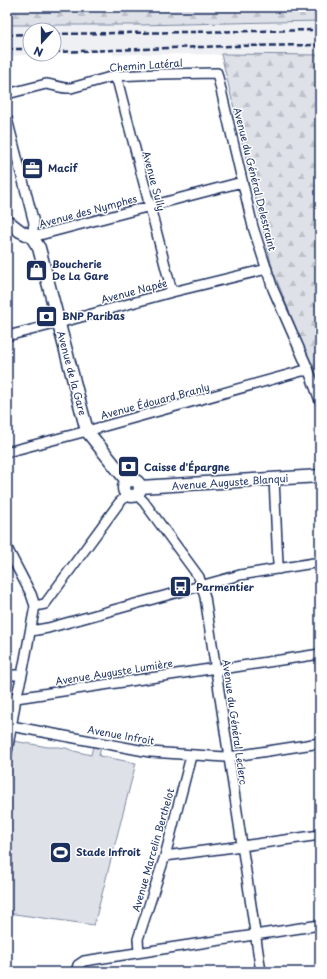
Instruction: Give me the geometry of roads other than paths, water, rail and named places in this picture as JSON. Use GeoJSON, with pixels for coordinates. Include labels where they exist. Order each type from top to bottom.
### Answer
{"type":"FeatureCollection","features":[{"type":"Feature","properties":{"kind":"street","name":"Chemin Latéral"},"geometry":{"type":"LineString","coordinates":[[7,94],[46,84],[66,89],[114,76],[217,73]]}},
{"type":"Feature","properties":{"kind":"street","name":"Avenue du Général Delestraint"},"geometry":{"type":"LineString","coordinates":[[217,73],[253,227],[273,289],[309,371],[320,401]]}},
{"type":"Feature","properties":{"kind":"street","name":"Avenue Sully"},"geometry":{"type":"LineString","coordinates":[[114,76],[118,83],[172,292]]}},
{"type":"Feature","properties":{"kind":"street"},"geometry":{"type":"LineString","coordinates":[[7,119],[34,223],[32,237],[20,231],[7,221]]}},
{"type":"Feature","properties":{"kind":"street","name":"Avenue des Nymphes"},"geometry":{"type":"LineString","coordinates":[[32,237],[242,182]]}},
{"type":"Feature","properties":{"kind":"street","name":"Avenue de la Gare"},"geometry":{"type":"LineString","coordinates":[[32,237],[39,248],[87,431],[127,481],[135,480],[139,484],[134,493]]}},
{"type":"Feature","properties":{"kind":"street","name":"Avenue Napée"},"geometry":{"type":"LineString","coordinates":[[7,336],[172,292],[267,269]]}},
{"type":"Feature","properties":{"kind":"street","name":"Avenue Édouard Branly"},"geometry":{"type":"LineString","coordinates":[[7,452],[302,371],[309,371]]}},
{"type":"Feature","properties":{"kind":"street","name":"Avenue Auguste Blanqui"},"geometry":{"type":"LineString","coordinates":[[134,493],[320,476]]}},
{"type":"Feature","properties":{"kind":"street"},"geometry":{"type":"LineString","coordinates":[[274,479],[279,569]]}},
{"type":"Feature","properties":{"kind":"street"},"geometry":{"type":"LineString","coordinates":[[36,606],[46,604],[119,503],[134,493]]}},
{"type":"Feature","properties":{"kind":"street","name":"Avenue du Général Leclerc"},"geometry":{"type":"LineString","coordinates":[[134,493],[144,502],[199,577],[206,597],[261,972]]}},
{"type":"Feature","properties":{"kind":"street"},"geometry":{"type":"LineString","coordinates":[[7,548],[36,606],[16,698],[7,752]]}},
{"type":"Feature","properties":{"kind":"street"},"geometry":{"type":"LineString","coordinates":[[31,630],[48,628],[240,575],[320,562]]}},
{"type":"Feature","properties":{"kind":"street","name":"Avenue Auguste Lumière"},"geometry":{"type":"LineString","coordinates":[[16,698],[320,654]]}},
{"type":"Feature","properties":{"kind":"street"},"geometry":{"type":"LineString","coordinates":[[7,675],[22,676]]}},
{"type":"Feature","properties":{"kind":"street"},"geometry":{"type":"LineString","coordinates":[[7,703],[16,698]]}},
{"type":"Feature","properties":{"kind":"street","name":"Avenue Infroit"},"geometry":{"type":"LineString","coordinates":[[11,726],[150,752],[190,755],[229,757],[320,743]]}},
{"type":"Feature","properties":{"kind":"street","name":"Avenue Marcelin Berthelot"},"geometry":{"type":"LineString","coordinates":[[139,952],[138,939],[165,856],[188,770],[190,755]]}},
{"type":"Feature","properties":{"kind":"street"},"geometry":{"type":"LineString","coordinates":[[165,856],[320,835]]}},
{"type":"Feature","properties":{"kind":"street"},"geometry":{"type":"LineString","coordinates":[[76,972],[78,965],[84,960],[320,925]]}},
{"type":"Feature","properties":{"kind":"railway"},"geometry":{"type":"LineString","coordinates":[[62,34],[320,30]]}},
{"type":"Feature","properties":{"kind":"railway"},"geometry":{"type":"LineString","coordinates":[[7,35],[22,34]]}},
{"type":"Feature","properties":{"kind":"railway"},"geometry":{"type":"LineString","coordinates":[[62,52],[230,46],[320,45]]}},
{"type":"Feature","properties":{"kind":"railway"},"geometry":{"type":"LineString","coordinates":[[7,49],[22,49]]}},
{"type":"Feature","properties":{"kind":"place","name":"Macif"},"geometry":{"type":"Point","coordinates":[33,168]}},
{"type":"Feature","properties":{"kind":"place","name":"Boucherie De La Gare"},"geometry":{"type":"Point","coordinates":[36,270]}},
{"type":"Feature","properties":{"kind":"place","name":"BNP Paribas"},"geometry":{"type":"Point","coordinates":[46,316]}},
{"type":"Feature","properties":{"kind":"place","name":"Caisse d'Épargne"},"geometry":{"type":"Point","coordinates":[129,467]}},
{"type":"Feature","properties":{"kind":"place","name":"Parmentier"},"geometry":{"type":"Point","coordinates":[180,587]}},
{"type":"Feature","properties":{"kind":"place","name":"Stade Infroit"},"geometry":{"type":"Point","coordinates":[60,852]}}]}
